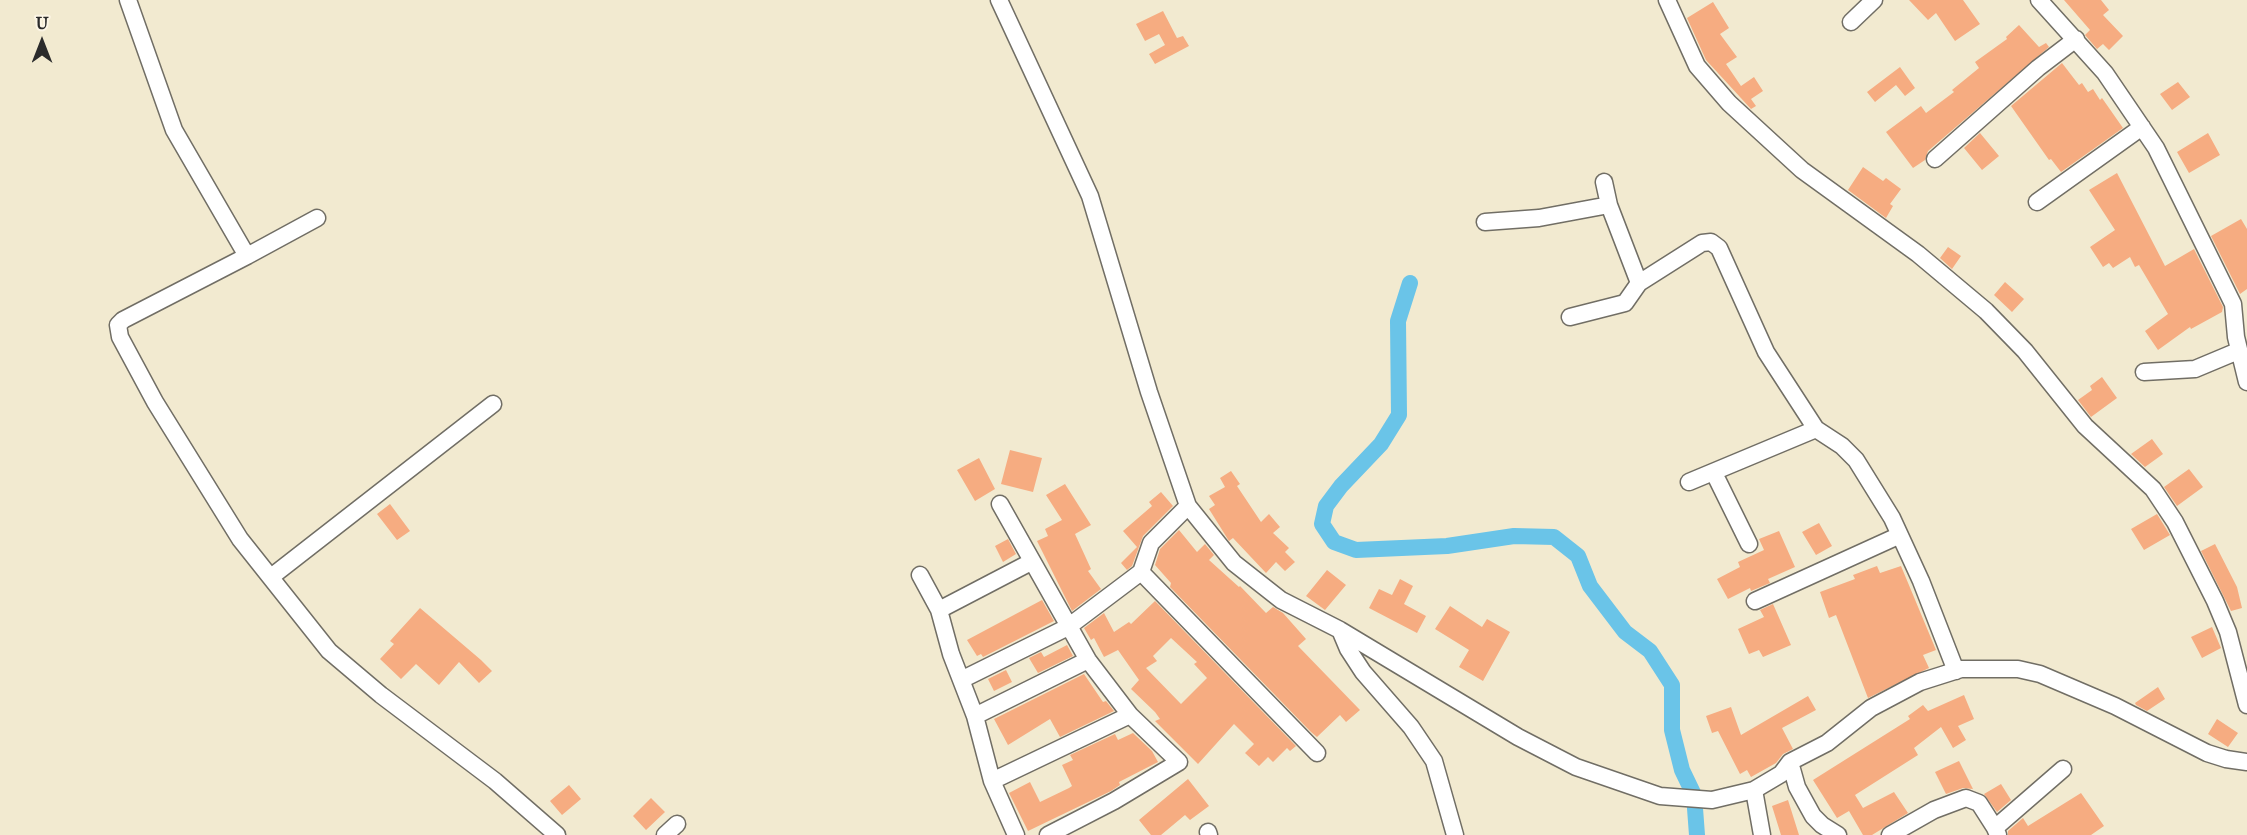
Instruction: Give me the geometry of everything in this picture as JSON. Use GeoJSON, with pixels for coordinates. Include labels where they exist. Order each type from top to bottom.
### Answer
{"type":"FeatureCollection","features":[{"type":"Feature","properties":{"kind":"street"},"geometry":{"type":"LineString","coordinates":[[129,0],[174,129],[247,256]]}},
{"type":"Feature","properties":{"kind":"street"},"geometry":{"type":"LineString","coordinates":[[999,0],[1090,196],[1149,392],[1188,506],[1234,563],[1281,600],[1340,630],[1518,737],[1576,767],[1660,796],[1712,800],[1754,790],[1781,774],[1790,762],[1827,743],[1871,708],[1920,682],[1956,671],[2018,669],[2040,674],[2105,701],[2207,753],[2247,762]]}},
{"type":"Feature","properties":{"kind":"street"},"geometry":{"type":"LineString","coordinates":[[1667,0],[1697,66],[1729,103],[1802,170],[1918,254],[1986,311],[2025,351],[2085,426],[2153,489],[2175,522],[2215,600],[2228,632],[2247,705]]}},
{"type":"Feature","properties":{"kind":"street"},"geometry":{"type":"LineString","coordinates":[[1851,22],[1874,0]]}},
{"type":"Feature","properties":{"kind":"street"},"geometry":{"type":"LineString","coordinates":[[2039,0],[2076,39],[2119,91],[2185,203],[2228,290],[2235,311],[2247,382]]}},
{"type":"Feature","properties":{"kind":"street"},"geometry":{"type":"LineString","coordinates":[[1935,159],[2038,68],[2076,39]]}},
{"type":"Feature","properties":{"kind":"street"},"geometry":{"type":"LineString","coordinates":[[2037,202],[2142,127]]}},
{"type":"Feature","properties":{"kind":"street"},"geometry":{"type":"LineString","coordinates":[[1604,182],[1609,205],[1639,283]]}},
{"type":"Feature","properties":{"kind":"street"},"geometry":{"type":"LineString","coordinates":[[1485,222],[1539,218],[1609,205]]}},
{"type":"Feature","properties":{"kind":"street"},"geometry":{"type":"LineString","coordinates":[[316,218],[123,320],[118,328],[120,337],[202,481],[240,539],[329,651],[381,695],[495,781],[557,835]]}},
{"type":"Feature","properties":{"kind":"street"},"geometry":{"type":"LineString","coordinates":[[1570,317],[1625,303],[1639,283],[1702,243],[1711,242],[1719,248],[1766,352],[1816,429],[1842,446],[1856,460],[1892,518],[1898,536],[1921,581],[1956,671]]}},
{"type":"Feature","properties":{"kind":"street"},"geometry":{"type":"LineString","coordinates":[[2144,372],[2195,369],[2240,339]]}},
{"type":"Feature","properties":{"kind":"street"},"geometry":{"type":"LineString","coordinates":[[271,578],[493,404]]}},
{"type":"Feature","properties":{"kind":"street"},"geometry":{"type":"LineString","coordinates":[[1689,482],[1816,429]]}},
{"type":"Feature","properties":{"kind":"street"},"geometry":{"type":"LineString","coordinates":[[1714,473],[1749,544]]}},
{"type":"Feature","properties":{"kind":"street"},"geometry":{"type":"LineString","coordinates":[[1000,504],[1088,660],[1130,715],[1175,757],[1178,764],[1048,835]]}},
{"type":"Feature","properties":{"kind":"street"},"geometry":{"type":"LineString","coordinates":[[961,680],[1068,627],[1141,572],[1150,543],[1188,506]]}},
{"type":"Feature","properties":{"kind":"street"},"geometry":{"type":"LineString","coordinates":[[1755,601],[1898,536]]}},
{"type":"Feature","properties":{"kind":"street"},"geometry":{"type":"LineString","coordinates":[[939,610],[1031,562]]}},
{"type":"Feature","properties":{"kind":"street"},"geometry":{"type":"LineString","coordinates":[[1141,572],[1317,753]]}},
{"type":"Feature","properties":{"kind":"street"},"geometry":{"type":"LineString","coordinates":[[920,574],[939,610],[975,716],[992,782],[1016,835]]}},
{"type":"Feature","properties":{"kind":"street"},"geometry":{"type":"LineString","coordinates":[[1340,630],[1348,649],[1364,672],[1411,727],[1434,761],[1455,835]]}},
{"type":"Feature","properties":{"kind":"street"},"geometry":{"type":"LineString","coordinates":[[975,716],[1088,660]]}},
{"type":"Feature","properties":{"kind":"street"},"geometry":{"type":"LineString","coordinates":[[992,782],[1130,715]]}},
{"type":"Feature","properties":{"kind":"street"},"geometry":{"type":"LineString","coordinates":[[1790,762],[1797,787],[1813,816],[1821,825],[1838,835]]}},
{"type":"Feature","properties":{"kind":"street"},"geometry":{"type":"LineString","coordinates":[[1890,835],[1934,810],[1966,798],[1979,802],[1997,832],[2062,769]]}},
{"type":"Feature","properties":{"kind":"street"},"geometry":{"type":"LineString","coordinates":[[1754,790],[1762,835]]}},
{"type":"Feature","properties":{"kind":"building"},"geometry":{"type":"Polygon","coordinates":[[[1909,0],[1963,0],[1980,24],[1955,41],[1936,13],[1928,20],[1909,0]]]}},
{"type":"Feature","properties":{"kind":"building"},"geometry":{"type":"Polygon","coordinates":[[[2064,0],[2101,0],[2109,10],[2103,15],[2123,36],[2109,50],[2103,44],[2097,49],[2085,35],[2090,30],[2064,0]]]}},
{"type":"Feature","properties":{"kind":"building"},"geometry":{"type":"Polygon","coordinates":[[[1713,2],[1729,28],[1720,34],[1737,57],[1726,64],[1741,86],[1754,77],[1763,91],[1751,99],[1756,106],[1751,109],[1706,60],[1687,18],[1713,2]]]}},
{"type":"Feature","properties":{"kind":"building"},"geometry":{"type":"Polygon","coordinates":[[[1163,11],[1177,38],[1183,36],[1189,46],[1155,64],[1149,54],[1165,45],[1159,34],[1145,41],[1136,24],[1163,11]]]}},
{"type":"Feature","properties":{"kind":"building"},"geometry":{"type":"Polygon","coordinates":[[[2019,25],[2039,47],[2046,43],[2049,47],[1928,151],[1925,160],[1913,168],[1886,132],[1921,106],[1926,113],[1954,92],[1952,90],[1979,68],[1975,62],[2007,39],[2006,37],[2019,25]]]}},
{"type":"Feature","properties":{"kind":"building"},"geometry":{"type":"Polygon","coordinates":[[[2062,63],[2079,85],[2082,83],[2088,92],[2093,89],[2100,100],[2102,98],[2123,128],[2061,172],[2051,159],[2049,160],[2011,106],[2062,63]]]}},
{"type":"Feature","properties":{"kind":"building"},"geometry":{"type":"Polygon","coordinates":[[[1900,67],[1915,88],[1905,96],[1896,85],[1875,102],[1867,92],[1900,67]]]}},
{"type":"Feature","properties":{"kind":"building"},"geometry":{"type":"Polygon","coordinates":[[[2178,82],[2190,97],[2172,110],[2160,94],[2178,82]]]}},
{"type":"Feature","properties":{"kind":"building"},"geometry":{"type":"Polygon","coordinates":[[[1980,133],[1999,156],[1982,170],[1964,148],[1980,133]]]}},
{"type":"Feature","properties":{"kind":"building"},"geometry":{"type":"Polygon","coordinates":[[[2208,133],[2220,155],[2189,173],[2177,152],[2208,133]]]}},
{"type":"Feature","properties":{"kind":"building"},"geometry":{"type":"Polygon","coordinates":[[[1863,167],[1883,181],[1886,178],[1901,189],[1890,204],[1893,206],[1886,218],[1848,190],[1863,167]]]}},
{"type":"Feature","properties":{"kind":"building"},"geometry":{"type":"Polygon","coordinates":[[[2117,173],[2165,266],[2194,249],[2223,307],[2222,312],[2191,329],[2190,327],[2158,350],[2145,331],[2168,314],[2139,265],[2135,267],[2130,257],[2113,268],[2109,263],[2103,267],[2090,247],[2115,230],[2089,190],[2117,173]]]}},
{"type":"Feature","properties":{"kind":"building"},"geometry":{"type":"Polygon","coordinates":[[[2241,219],[2247,229],[2247,289],[2240,294],[2211,236],[2241,219]]]}},
{"type":"Feature","properties":{"kind":"building"},"geometry":{"type":"Polygon","coordinates":[[[1948,247],[1961,256],[1952,269],[1940,258],[1948,247]]]}},
{"type":"Feature","properties":{"kind":"building"},"geometry":{"type":"Polygon","coordinates":[[[2005,282],[2024,299],[2012,312],[1994,295],[2005,282]]]}},
{"type":"Feature","properties":{"kind":"building"},"geometry":{"type":"Polygon","coordinates":[[[2102,377],[2117,398],[2091,417],[2078,400],[2092,390],[2090,386],[2102,377]]]}},
{"type":"Feature","properties":{"kind":"building"},"geometry":{"type":"Polygon","coordinates":[[[2152,439],[2163,454],[2145,467],[2131,454],[2152,439]]]}},
{"type":"Feature","properties":{"kind":"building"},"geometry":{"type":"Polygon","coordinates":[[[1010,450],[1042,458],[1033,492],[1001,484],[1010,450]]]}},
{"type":"Feature","properties":{"kind":"building"},"geometry":{"type":"Polygon","coordinates":[[[979,458],[995,489],[975,501],[957,470],[979,458]]]}},
{"type":"Feature","properties":{"kind":"building"},"geometry":{"type":"Polygon","coordinates":[[[2189,469],[2203,487],[2177,506],[2164,487],[2189,469]]]}},
{"type":"Feature","properties":{"kind":"building"},"geometry":{"type":"Polygon","coordinates":[[[1231,471],[1240,484],[1237,486],[1261,522],[1269,514],[1280,527],[1273,533],[1289,548],[1285,552],[1295,562],[1285,571],[1276,562],[1266,573],[1233,538],[1229,541],[1209,509],[1215,505],[1209,496],[1225,487],[1220,478],[1231,471]]]}},
{"type":"Feature","properties":{"kind":"building"},"geometry":{"type":"Polygon","coordinates":[[[1065,484],[1091,525],[1075,534],[1091,569],[1088,571],[1101,589],[1072,611],[1037,541],[1048,536],[1045,529],[1062,520],[1046,495],[1065,484]]]}},
{"type":"Feature","properties":{"kind":"building"},"geometry":{"type":"Polygon","coordinates":[[[1161,492],[1173,506],[1143,536],[1132,566],[1127,570],[1121,563],[1137,547],[1123,531],[1152,506],[1149,502],[1161,492]]]}},
{"type":"Feature","properties":{"kind":"building"},"geometry":{"type":"Polygon","coordinates":[[[390,504],[410,531],[397,540],[377,514],[390,504]]]}},
{"type":"Feature","properties":{"kind":"building"},"geometry":{"type":"Polygon","coordinates":[[[2157,514],[2170,535],[2144,550],[2131,529],[2157,514]]]}},
{"type":"Feature","properties":{"kind":"building"},"geometry":{"type":"Polygon","coordinates":[[[1819,523],[1832,546],[1816,555],[1802,532],[1819,523]]]}},
{"type":"Feature","properties":{"kind":"building"},"geometry":{"type":"Polygon","coordinates":[[[1179,530],[1197,552],[1205,544],[1214,555],[1209,560],[1240,586],[1266,613],[1273,607],[1283,613],[1306,639],[1298,646],[1360,710],[1346,722],[1340,715],[1317,737],[1311,732],[1170,587],[1171,583],[1155,565],[1160,549],[1179,530]]]}},
{"type":"Feature","properties":{"kind":"building"},"geometry":{"type":"Polygon","coordinates":[[[1779,531],[1795,567],[1768,579],[1770,583],[1751,591],[1750,588],[1728,599],[1717,579],[1740,567],[1738,562],[1764,550],[1759,539],[1779,531]]]}},
{"type":"Feature","properties":{"kind":"building"},"geometry":{"type":"Polygon","coordinates":[[[1008,539],[1016,554],[1003,562],[995,546],[1008,539]]]}},
{"type":"Feature","properties":{"kind":"building"},"geometry":{"type":"Polygon","coordinates":[[[2215,544],[2237,587],[2242,608],[2231,611],[2201,551],[2215,544]]]}},
{"type":"Feature","properties":{"kind":"building"},"geometry":{"type":"Polygon","coordinates":[[[1877,566],[1880,573],[1901,566],[1936,650],[1923,655],[1929,668],[1868,698],[1836,615],[1829,618],[1820,592],[1855,579],[1853,575],[1877,566]]]}},
{"type":"Feature","properties":{"kind":"building"},"geometry":{"type":"Polygon","coordinates":[[[1327,570],[1346,585],[1325,610],[1306,596],[1327,570]]]}},
{"type":"Feature","properties":{"kind":"building"},"geometry":{"type":"Polygon","coordinates":[[[1400,579],[1413,586],[1404,604],[1426,616],[1417,633],[1369,608],[1379,589],[1392,595],[1400,579]]]}},
{"type":"Feature","properties":{"kind":"building"},"geometry":{"type":"Polygon","coordinates":[[[1042,600],[1054,621],[983,657],[981,654],[977,656],[967,640],[1042,600]]]}},
{"type":"Feature","properties":{"kind":"building"},"geometry":{"type":"Polygon","coordinates":[[[1155,601],[1296,746],[1290,751],[1287,748],[1273,762],[1268,757],[1259,766],[1245,753],[1254,744],[1234,724],[1198,764],[1155,721],[1160,719],[1155,712],[1131,689],[1139,680],[1118,650],[1104,657],[1094,638],[1091,640],[1084,628],[1104,613],[1114,632],[1129,622],[1131,624],[1155,601]],[[1171,638],[1153,656],[1157,661],[1146,668],[1181,704],[1207,678],[1194,664],[1197,662],[1171,638]]]}},
{"type":"Feature","properties":{"kind":"building"},"geometry":{"type":"Polygon","coordinates":[[[1773,604],[1791,645],[1763,657],[1759,650],[1749,654],[1738,629],[1764,617],[1760,610],[1773,604]]]}},
{"type":"Feature","properties":{"kind":"building"},"geometry":{"type":"Polygon","coordinates":[[[1450,606],[1482,627],[1487,619],[1510,632],[1483,681],[1459,667],[1469,650],[1435,629],[1450,606]]]}},
{"type":"Feature","properties":{"kind":"building"},"geometry":{"type":"Polygon","coordinates":[[[420,608],[492,671],[479,683],[459,662],[439,685],[416,664],[401,679],[380,659],[394,644],[390,641],[420,608]]]}},
{"type":"Feature","properties":{"kind":"building"},"geometry":{"type":"Polygon","coordinates":[[[2212,627],[2221,648],[2202,658],[2191,637],[2212,627]]]}},
{"type":"Feature","properties":{"kind":"building"},"geometry":{"type":"Polygon","coordinates":[[[1067,645],[1073,656],[1038,673],[1029,658],[1041,652],[1044,657],[1067,645]]]}},
{"type":"Feature","properties":{"kind":"building"},"geometry":{"type":"Polygon","coordinates":[[[1006,670],[1012,682],[994,691],[988,679],[1006,670]]]}},
{"type":"Feature","properties":{"kind":"building"},"geometry":{"type":"Polygon","coordinates":[[[1084,674],[1103,702],[1106,701],[1114,711],[1060,737],[1050,719],[1008,745],[994,719],[1084,674]]]}},
{"type":"Feature","properties":{"kind":"building"},"geometry":{"type":"Polygon","coordinates":[[[2158,687],[2165,699],[2147,711],[2136,705],[2135,703],[2158,687]]]}},
{"type":"Feature","properties":{"kind":"building"},"geometry":{"type":"Polygon","coordinates":[[[1964,695],[1974,719],[1958,726],[1966,740],[1953,748],[1941,727],[1914,748],[1918,755],[1855,795],[1863,808],[1894,792],[1908,813],[1872,835],[1863,835],[1849,811],[1837,818],[1813,780],[1910,719],[1908,716],[1923,705],[1928,711],[1964,695]]]}},
{"type":"Feature","properties":{"kind":"building"},"geometry":{"type":"Polygon","coordinates":[[[1808,696],[1816,710],[1782,728],[1793,749],[1783,754],[1776,763],[1751,777],[1747,770],[1740,774],[1718,731],[1712,733],[1706,716],[1731,707],[1741,735],[1808,696]]]}},
{"type":"Feature","properties":{"kind":"building"},"geometry":{"type":"Polygon","coordinates":[[[2217,719],[2238,733],[2228,747],[2208,734],[2217,719]]]}},
{"type":"Feature","properties":{"kind":"building"},"geometry":{"type":"Polygon","coordinates":[[[1133,733],[1152,751],[1158,762],[1119,782],[1120,785],[1111,791],[1028,831],[1009,793],[1030,782],[1040,802],[1069,788],[1072,786],[1062,765],[1073,760],[1070,755],[1115,734],[1118,740],[1133,733]]]}},
{"type":"Feature","properties":{"kind":"building"},"geometry":{"type":"Polygon","coordinates":[[[1959,761],[1973,789],[1963,788],[1946,794],[1935,772],[1959,761]]]}},
{"type":"Feature","properties":{"kind":"building"},"geometry":{"type":"Polygon","coordinates":[[[1188,779],[1209,806],[1190,820],[1185,815],[1161,835],[1151,835],[1139,820],[1188,779]]]}},
{"type":"Feature","properties":{"kind":"building"},"geometry":{"type":"Polygon","coordinates":[[[2001,784],[2011,800],[1997,812],[1984,794],[2001,784]]]}},
{"type":"Feature","properties":{"kind":"building"},"geometry":{"type":"Polygon","coordinates":[[[569,785],[581,799],[562,815],[550,801],[569,785]]]}},
{"type":"Feature","properties":{"kind":"building"},"geometry":{"type":"Polygon","coordinates":[[[2081,793],[2104,826],[2091,835],[2008,835],[2008,831],[2023,818],[2028,826],[2081,793]]]}},
{"type":"Feature","properties":{"kind":"building"},"geometry":{"type":"Polygon","coordinates":[[[651,798],[665,812],[646,830],[633,816],[651,798]]]}},
{"type":"Feature","properties":{"kind":"building"},"geometry":{"type":"Polygon","coordinates":[[[1788,800],[1799,835],[1781,835],[1772,806],[1788,800]]]}},
{"type":"Feature","properties":{"kind":"waterway"},"geometry":{"type":"LineString","coordinates":[[1410,283],[1398,321],[1399,415],[1381,444],[1341,486],[1326,506],[1322,524],[1334,542],[1356,550],[1447,546],[1514,536],[1554,537],[1578,556],[1590,586],[1625,632],[1650,651],[1672,685],[1672,730],[1682,770],[1694,795],[1697,835]]}}]}
